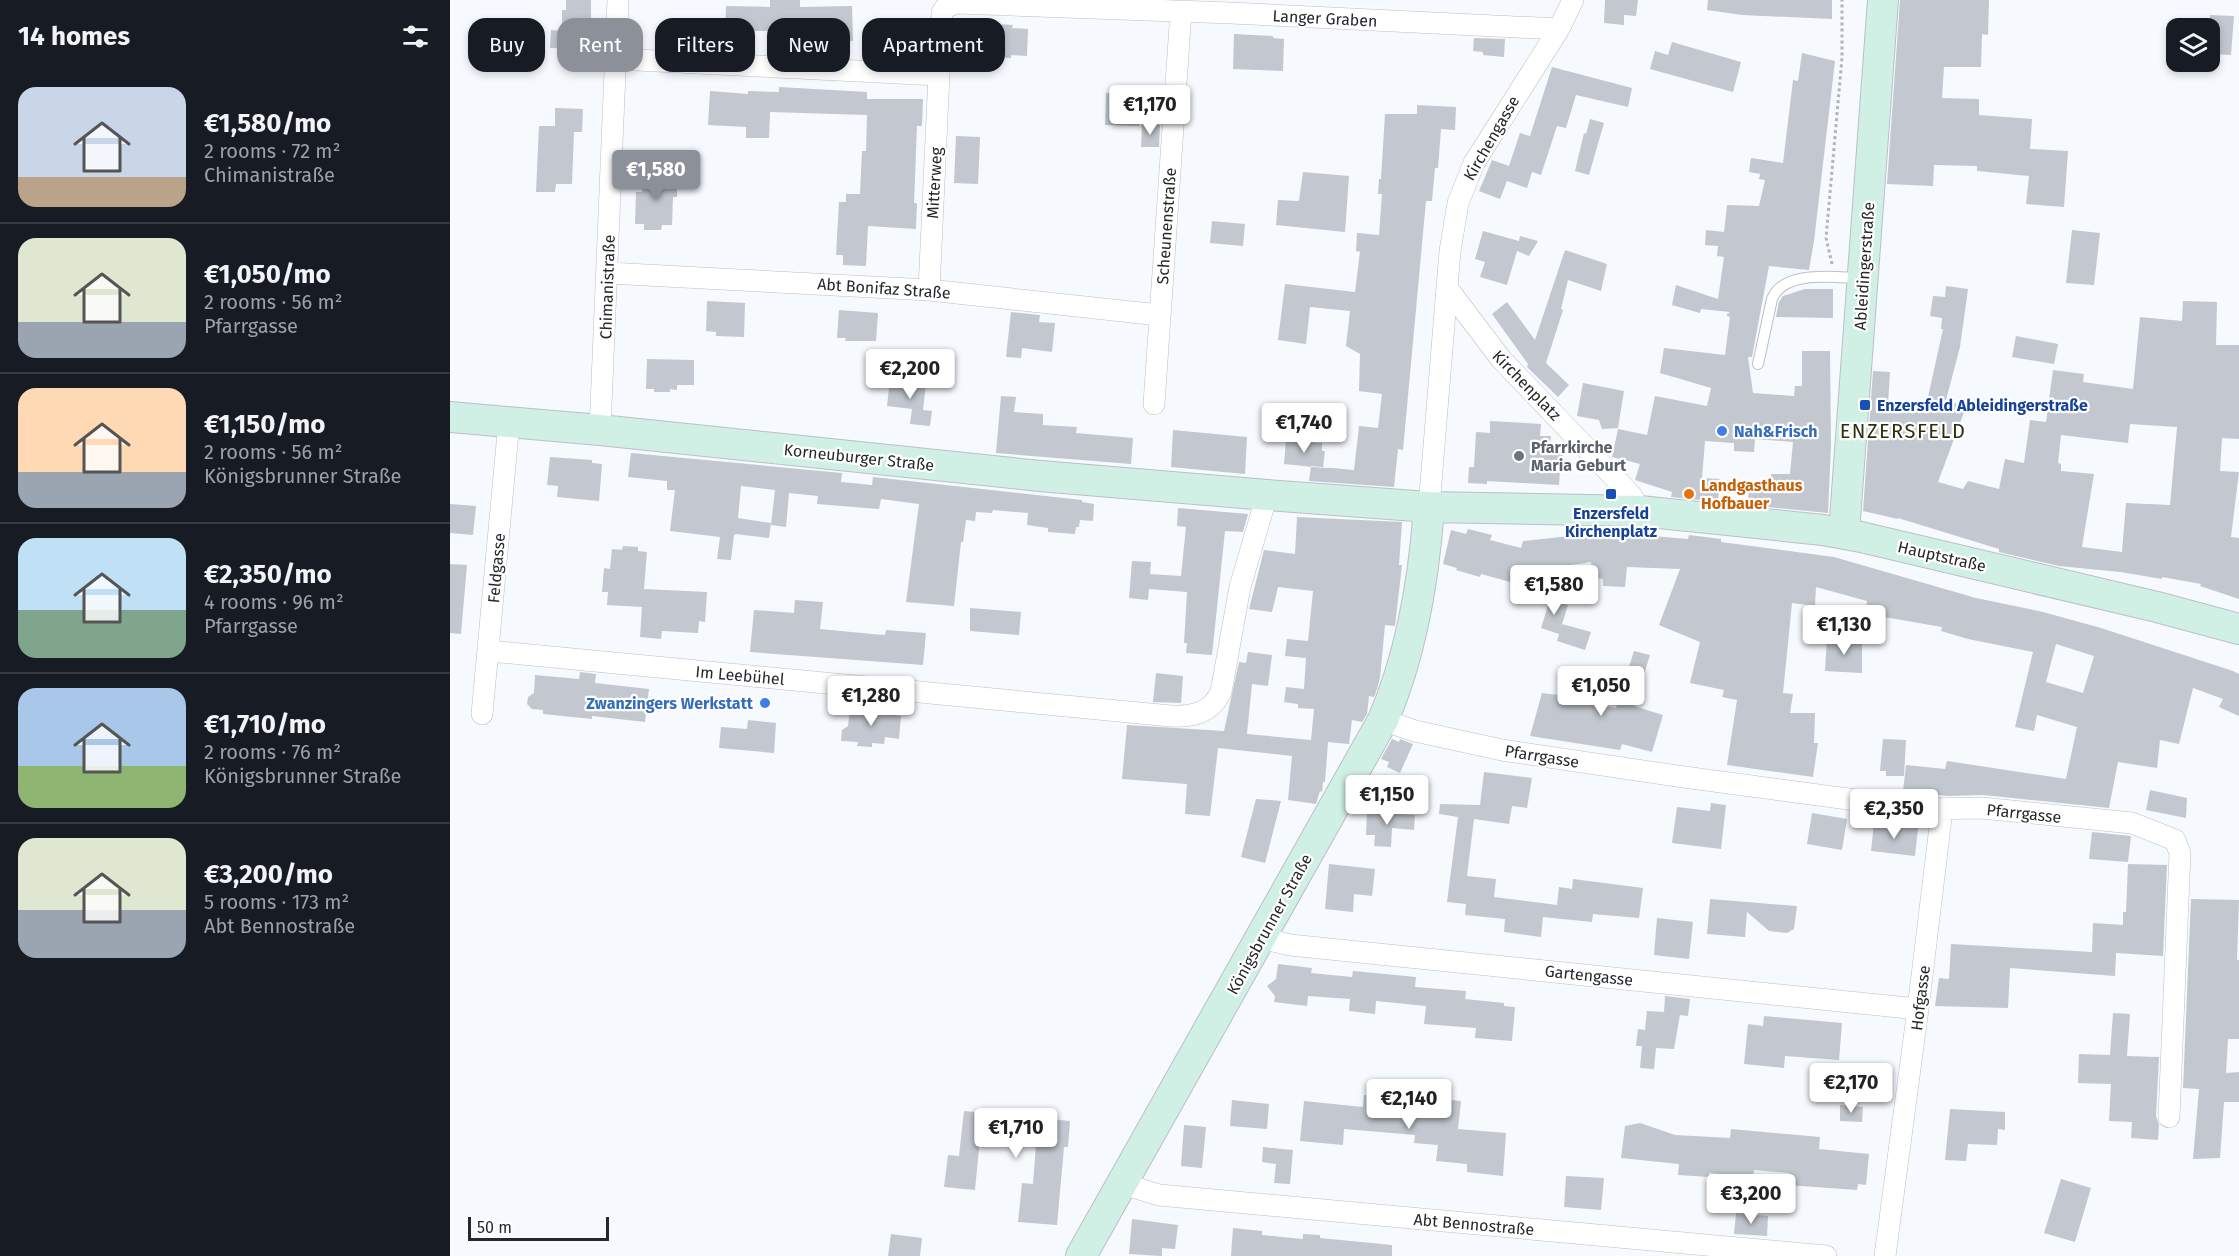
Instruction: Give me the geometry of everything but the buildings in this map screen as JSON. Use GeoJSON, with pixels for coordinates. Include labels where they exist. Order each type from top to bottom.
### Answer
{"type":"FeatureCollection","features":[{"type":"Feature","properties":{"kind":"street","name":"Chimanistraße"},"geometry":{"type":"LineString","coordinates":[[617,18],[618,0]]}},
{"type":"Feature","properties":{"kind":"street","name":"Kirchengasse"},"geometry":{"type":"LineString","coordinates":[[1448,289],[1453,227],[1464,185],[1474,162],[1559,29],[1572,0]]}},
{"type":"Feature","properties":{"kind":"street","name":"Ableidingerstraße"},"geometry":{"type":"LineString","coordinates":[[1844,533],[1849,278],[1883,0]]}},
{"type":"Feature","properties":{"kind":"street","name":"Langer Graben"},"geometry":{"type":"LineString","coordinates":[[939,75],[942,13],[950,5],[968,3],[1181,12],[1231,7],[1559,29]]}},
{"type":"Feature","properties":{"kind":"street","name":"Scheunenstraße"},"geometry":{"type":"LineString","coordinates":[[1154,404],[1181,12]]}},
{"type":"Feature","properties":{"kind":"street"},"geometry":{"type":"LineString","coordinates":[[643,60],[939,75]]}},
{"type":"Feature","properties":{"kind":"street","name":"Chimanistraße"},"geometry":{"type":"LineString","coordinates":[[600,430],[616,72]]}},
{"type":"Feature","properties":{"kind":"street","name":"Mitterweg"},"geometry":{"type":"LineString","coordinates":[[929,290],[939,75]]}},
{"type":"Feature","properties":{"kind":"street","name":"Abt Bonifaz Straße"},"geometry":{"type":"LineString","coordinates":[[608,273],[929,290],[1160,315]]}},
{"type":"Feature","properties":{"kind":"street"},"geometry":{"type":"LineString","coordinates":[[1448,289],[1429,507],[1640,511]]}},
{"type":"Feature","properties":{"kind":"street","name":"Kirchenplatz"},"geometry":{"type":"LineString","coordinates":[[1448,289],[1487,343],[1631,495],[1640,511]]}},
{"type":"Feature","properties":{"kind":"street","name":"Korneuburger Straße"},"geometry":{"type":"LineString","coordinates":[[450,417],[600,430],[1040,476],[1429,507]]}},
{"type":"Feature","properties":{"kind":"street","name":"Feldgasse"},"geometry":{"type":"LineString","coordinates":[[482,714],[509,422]]}},
{"type":"Feature","properties":{"kind":"street","name":"Im Leebühel"},"geometry":{"type":"LineString","coordinates":[[489,651],[1185,717],[1205,711],[1217,700],[1221,692],[1240,587],[1267,495]]}},
{"type":"Feature","properties":{"kind":"street","name":"Königsbrunner Straße"},"geometry":{"type":"LineString","coordinates":[[1081,1256],[1383,720],[1397,684],[1413,624],[1429,507]]}},
{"type":"Feature","properties":{"kind":"street","name":"Hauptstraße"},"geometry":{"type":"LineString","coordinates":[[1640,511],[1844,533],[2157,607],[2239,629]]}},
{"type":"Feature","properties":{"kind":"street","name":"Pfarrgasse"},"geometry":{"type":"LineString","coordinates":[[1383,720],[1415,731],[1502,750],[1684,777],[1942,810],[1982,808],[2132,823],[2175,840],[2180,853],[2169,1117]]}},
{"type":"Feature","properties":{"kind":"street","name":"Hofgasse"},"geometry":{"type":"LineString","coordinates":[[1885,1256],[1942,810]]}},
{"type":"Feature","properties":{"kind":"street","name":"Gartengasse"},"geometry":{"type":"LineString","coordinates":[[1260,938],[1290,945],[1918,1009]]}},
{"type":"Feature","properties":{"kind":"street","name":"Abt Bennostraße"},"geometry":{"type":"LineString","coordinates":[[1123,1184],[1153,1194],[1826,1256]]}},
{"type":"Feature","properties":{"kind":"lane"},"geometry":{"type":"LineString","coordinates":[[1758,364],[1776,290],[1808,277],[1849,278]]}},
{"type":"Feature","properties":{"kind":"path"},"geometry":{"type":"LineString","coordinates":[[1842,0],[1842,58],[1826,238],[1849,278]]}},
{"type":"Feature","properties":{"kind":"place","name":"Enzersfeld Ableidingerstraße"},"geometry":{"type":"Point","coordinates":[1865,405]}},
{"type":"Feature","properties":{"kind":"place","name":"Nah&Frisch"},"geometry":{"type":"Point","coordinates":[1722,431]}},
{"type":"Feature","properties":{"kind":"place","name":"Pfarrkirche Maria Geburt"},"geometry":{"type":"Point","coordinates":[1519,456]}},
{"type":"Feature","properties":{"kind":"place","name":"Enzersfeld Kirchenplatz"},"geometry":{"type":"Point","coordinates":[1611,494]}},
{"type":"Feature","properties":{"kind":"place","name":"Landgasthaus Hofbauer"},"geometry":{"type":"Point","coordinates":[1689,494]}},
{"type":"Feature","properties":{"kind":"place","name":"Zwanzingers Werkstatt"},"geometry":{"type":"Point","coordinates":[765,703]}},
{"type":"Feature","properties":{"kind":"district","name":"ENZERSFELD"},"geometry":{"type":"Point","coordinates":[1903,431]}}]}
